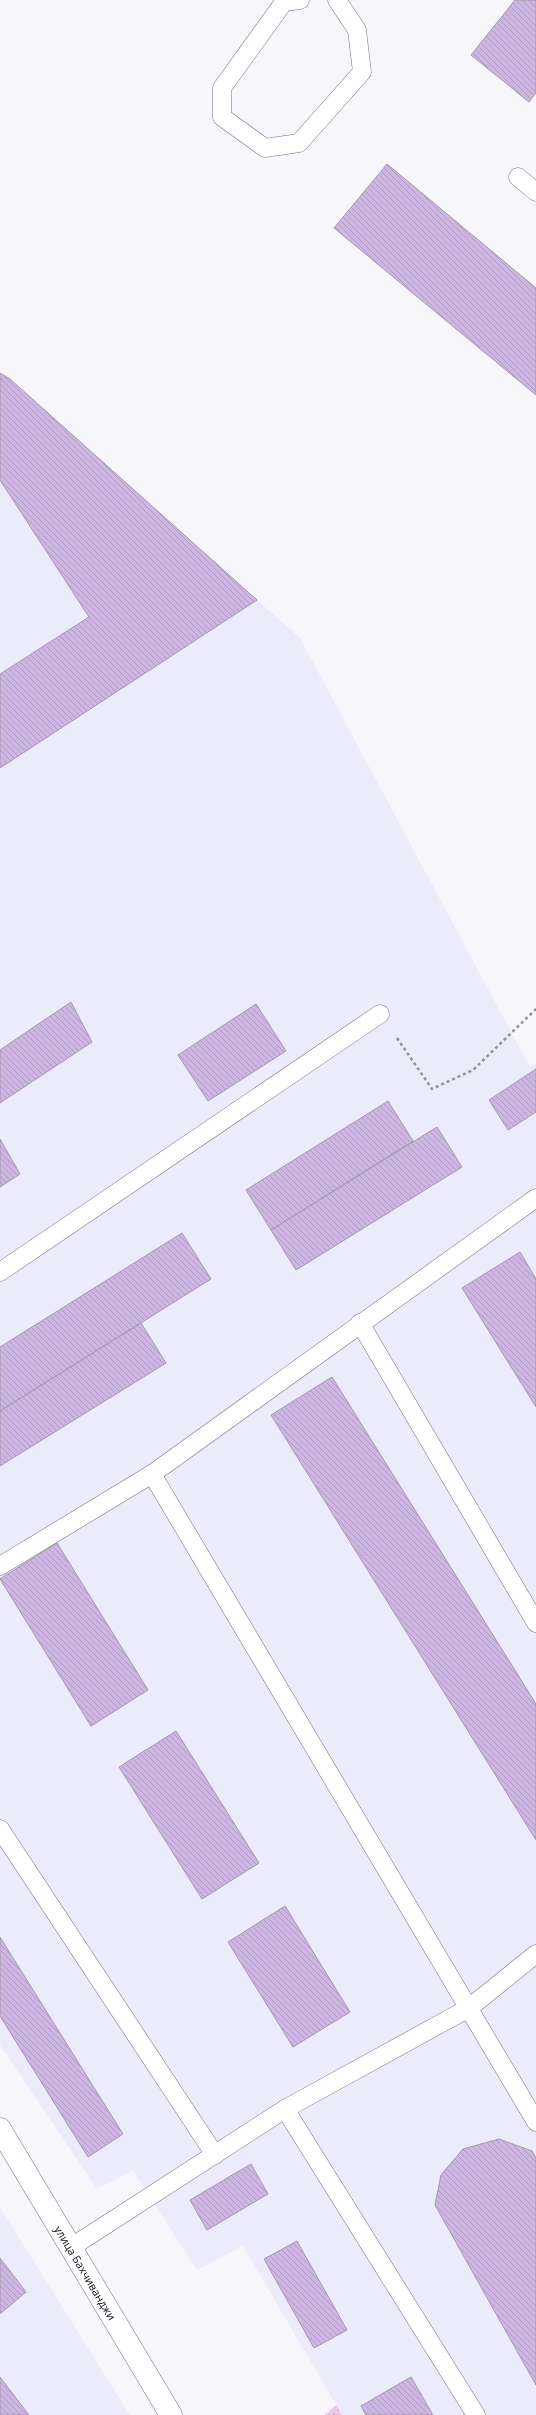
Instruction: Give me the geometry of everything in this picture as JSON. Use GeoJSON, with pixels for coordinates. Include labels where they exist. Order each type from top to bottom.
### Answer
{"type":"FeatureCollection","features":[{"type":"Feature","properties":{"kind":"main road","name":"улица Бахчиванджи"},"geometry":{"type":"LineString","coordinates":[[0,2129],[171,2415]]}},
{"type":"Feature","properties":{"kind":"lane"},"geometry":{"type":"LineString","coordinates":[[300,0],[284,2],[222,88],[222,116],[265,148],[299,143],[362,72],[358,30],[337,0]]}},
{"type":"Feature","properties":{"kind":"lane"},"geometry":{"type":"LineString","coordinates":[[518,177],[536,192]]}},
{"type":"Feature","properties":{"kind":"lane"},"geometry":{"type":"LineString","coordinates":[[0,1272],[380,1014]]}},
{"type":"Feature","properties":{"kind":"lane"},"geometry":{"type":"LineString","coordinates":[[0,1566],[152,1474],[360,1323],[536,1198]]}},
{"type":"Feature","properties":{"kind":"lane"},"geometry":{"type":"LineString","coordinates":[[360,1323],[536,1623]]}},
{"type":"Feature","properties":{"kind":"lane"},"geometry":{"type":"LineString","coordinates":[[152,1474],[536,2122]]}},
{"type":"Feature","properties":{"kind":"lane"},"geometry":{"type":"LineString","coordinates":[[0,1829],[214,2155]]}},
{"type":"Feature","properties":{"kind":"lane"},"geometry":{"type":"LineString","coordinates":[[70,2248],[285,2109],[469,2008],[536,1954]]}},
{"type":"Feature","properties":{"kind":"lane"},"geometry":{"type":"LineString","coordinates":[[285,2109],[476,2415]]}},
{"type":"Feature","properties":{"kind":"path"},"geometry":{"type":"LineString","coordinates":[[380,1014],[432,1089],[473,1070],[536,1009]]}},
{"type":"Feature","properties":{"kind":"shaded area"},"geometry":{"type":"Polygon","coordinates":[[[0,373],[10,379],[300,638],[530,1067],[536,1063],[536,2415],[342,2415],[243,2246],[197,2270],[133,2171],[97,2189],[0,2045],[0,373]]]}},
{"type":"Feature","properties":{"kind":"shaded area"},"geometry":{"type":"Polygon","coordinates":[[[0,2207],[130,2415],[0,2415],[0,2207]]]}},
{"type":"Feature","properties":{"kind":"shaded area"},"geometry":{"type":"Polygon","coordinates":[[[336,2405],[342,2415],[325,2415],[336,2405]]]}},
{"type":"Feature","properties":{"kind":"building"},"geometry":{"type":"Polygon","coordinates":[[[515,0],[536,0],[536,93],[529,102],[471,55],[515,0]]]}},
{"type":"Feature","properties":{"kind":"building"},"geometry":{"type":"Polygon","coordinates":[[[387,164],[536,288],[536,395],[334,228],[387,164]]]}},
{"type":"Feature","properties":{"kind":"building"},"geometry":{"type":"Polygon","coordinates":[[[0,373],[10,379],[257,600],[0,768],[0,674],[89,617],[0,480],[0,373]]]}},
{"type":"Feature","properties":{"kind":"building"},"geometry":{"type":"Polygon","coordinates":[[[71,1002],[92,1042],[0,1103],[0,1050],[71,1002]]]}},
{"type":"Feature","properties":{"kind":"building"},"geometry":{"type":"Polygon","coordinates":[[[256,1004],[286,1051],[208,1101],[178,1055],[256,1004]]]}},
{"type":"Feature","properties":{"kind":"building"},"geometry":{"type":"Polygon","coordinates":[[[536,1069],[536,1112],[508,1130],[489,1100],[536,1069]]]}},
{"type":"Feature","properties":{"kind":"building"},"geometry":{"type":"Polygon","coordinates":[[[388,1101],[413,1141],[271,1230],[246,1190],[388,1101]]]}},
{"type":"Feature","properties":{"kind":"building"},"geometry":{"type":"Polygon","coordinates":[[[437,1127],[462,1167],[296,1270],[271,1230],[437,1127]]]}},
{"type":"Feature","properties":{"kind":"building"},"geometry":{"type":"Polygon","coordinates":[[[0,1139],[20,1174],[0,1187],[0,1139]]]}},
{"type":"Feature","properties":{"kind":"building"},"geometry":{"type":"Polygon","coordinates":[[[182,1233],[211,1279],[0,1411],[0,1347],[182,1233]]]}},
{"type":"Feature","properties":{"kind":"building"},"geometry":{"type":"Polygon","coordinates":[[[520,1252],[536,1279],[536,1407],[462,1288],[520,1252]]]}},
{"type":"Feature","properties":{"kind":"building"},"geometry":{"type":"Polygon","coordinates":[[[141,1323],[166,1363],[0,1466],[0,1411],[141,1323]]]}},
{"type":"Feature","properties":{"kind":"building"},"geometry":{"type":"Polygon","coordinates":[[[332,1377],[536,1704],[536,1840],[271,1415],[332,1377]]]}},
{"type":"Feature","properties":{"kind":"building"},"geometry":{"type":"Polygon","coordinates":[[[57,1543],[148,1690],[91,1726],[0,1579],[57,1543]]]}},
{"type":"Feature","properties":{"kind":"building"},"geometry":{"type":"Polygon","coordinates":[[[176,1731],[259,1863],[202,1899],[119,1767],[176,1731]]]}},
{"type":"Feature","properties":{"kind":"building"},"geometry":{"type":"Polygon","coordinates":[[[285,1906],[350,2012],[293,2047],[228,1942],[285,1906]]]}},
{"type":"Feature","properties":{"kind":"building"},"geometry":{"type":"Polygon","coordinates":[[[0,1937],[123,2134],[88,2157],[0,2016],[0,1937]]]}},
{"type":"Feature","properties":{"kind":"building"},"geometry":{"type":"Polygon","coordinates":[[[499,2139],[532,2151],[536,2158],[536,2385],[435,2205],[441,2175],[463,2149],[499,2139]]]}},
{"type":"Feature","properties":{"kind":"building"},"geometry":{"type":"Polygon","coordinates":[[[251,2164],[268,2194],[207,2230],[190,2200],[251,2164]]]}},
{"type":"Feature","properties":{"kind":"building"},"geometry":{"type":"Polygon","coordinates":[[[297,2241],[347,2330],[314,2348],[264,2259],[297,2241]]]}},
{"type":"Feature","properties":{"kind":"building"},"geometry":{"type":"Polygon","coordinates":[[[0,2258],[26,2292],[0,2314],[0,2258]]]}},
{"type":"Feature","properties":{"kind":"building"},"geometry":{"type":"Polygon","coordinates":[[[0,2377],[29,2415],[0,2415],[0,2377]]]}},
{"type":"Feature","properties":{"kind":"building"},"geometry":{"type":"Polygon","coordinates":[[[411,2377],[433,2415],[366,2415],[361,2406],[411,2377]]]}}]}
